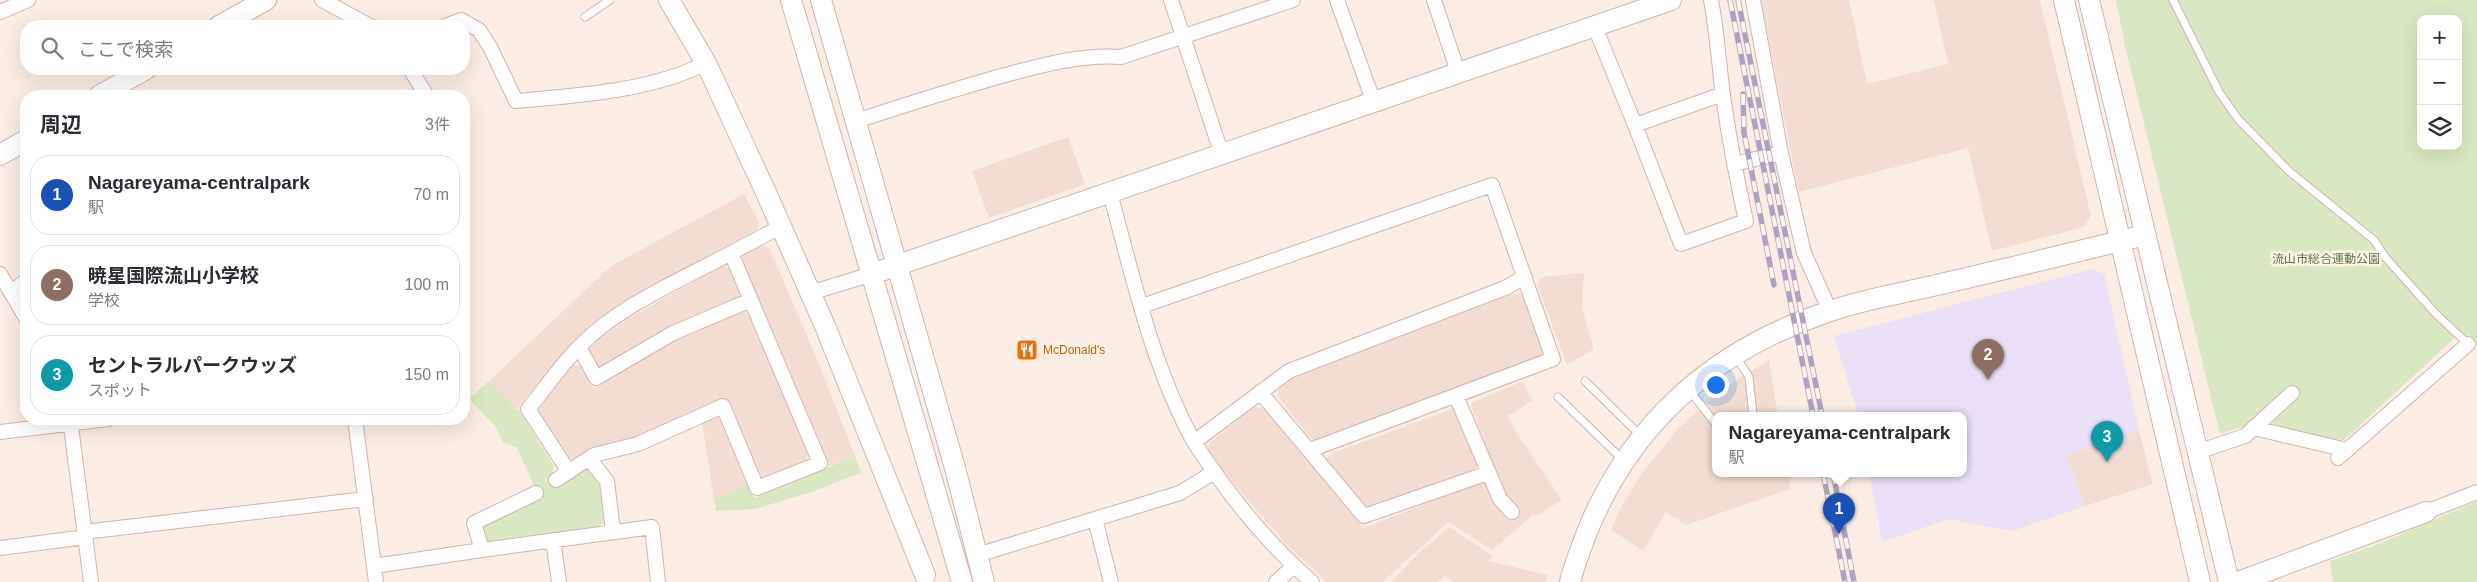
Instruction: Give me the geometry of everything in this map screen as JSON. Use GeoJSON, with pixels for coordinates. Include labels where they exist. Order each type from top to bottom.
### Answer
{"type":"FeatureCollection","features":[{"type":"Feature","properties":{"kind":"street"},"geometry":{"type":"LineString","coordinates":[[0,12],[28,0]]}},
{"type":"Feature","properties":{"kind":"street"},"geometry":{"type":"LineString","coordinates":[[230,20],[266,0]]}},
{"type":"Feature","properties":{"kind":"street"},"geometry":{"type":"LineString","coordinates":[[322,0],[359,20]]}},
{"type":"Feature","properties":{"kind":"street"},"geometry":{"type":"LineString","coordinates":[[669,0],[706,63],[810,293],[925,575]]}},
{"type":"Feature","properties":{"kind":"street"},"geometry":{"type":"LineString","coordinates":[[791,0],[962,582]]}},
{"type":"Feature","properties":{"kind":"street"},"geometry":{"type":"LineString","coordinates":[[821,0],[898,266],[984,582]]}},
{"type":"Feature","properties":{"kind":"street"},"geometry":{"type":"LineString","coordinates":[[1171,0],[1222,155]]}},
{"type":"Feature","properties":{"kind":"street"},"geometry":{"type":"LineString","coordinates":[[856,121],[963,87],[1058,61],[1104,56],[1122,57],[1293,0]]}},
{"type":"Feature","properties":{"kind":"street"},"geometry":{"type":"LineString","coordinates":[[1337,0],[1374,102]]}},
{"type":"Feature","properties":{"kind":"street"},"geometry":{"type":"LineString","coordinates":[[1434,0],[1458,72]]}},
{"type":"Feature","properties":{"kind":"street"},"geometry":{"type":"LineString","coordinates":[[810,293],[898,266],[1671,0]]}},
{"type":"Feature","properties":{"kind":"street"},"geometry":{"type":"LineString","coordinates":[[1594,27],[1636,125],[1681,244],[1746,221],[1734,164],[1711,0]]}},
{"type":"Feature","properties":{"kind":"street"},"geometry":{"type":"LineString","coordinates":[[1753,0],[1781,153],[1804,253],[1830,310]]}},
{"type":"Feature","properties":{"kind":"street"},"geometry":{"type":"LineString","coordinates":[[2064,0],[2200,582]]}},
{"type":"Feature","properties":{"kind":"street"},"geometry":{"type":"LineString","coordinates":[[2089,0],[2229,582]]}},
{"type":"Feature","properties":{"kind":"street"},"geometry":{"type":"LineString","coordinates":[[470,25],[479,30],[490,46],[516,101],[616,91],[690,71],[706,63]]}},
{"type":"Feature","properties":{"kind":"street"},"geometry":{"type":"LineString","coordinates":[[109,90],[136,75]]}},
{"type":"Feature","properties":{"kind":"street"},"geometry":{"type":"LineString","coordinates":[[414,75],[423,90]]}},
{"type":"Feature","properties":{"kind":"street"},"geometry":{"type":"LineString","coordinates":[[1636,125],[1723,94]]}},
{"type":"Feature","properties":{"kind":"street"},"geometry":{"type":"LineString","coordinates":[[0,155],[20,143]]}},
{"type":"Feature","properties":{"kind":"street"},"geometry":{"type":"LineString","coordinates":[[1734,164],[1781,153]]}},
{"type":"Feature","properties":{"kind":"street"},"geometry":{"type":"LineString","coordinates":[[1142,306],[1492,185],[1553,360],[1310,450]]}},
{"type":"Feature","properties":{"kind":"street"},"geometry":{"type":"LineString","coordinates":[[1110,193],[1142,306],[1176,410],[1214,472],[1294,566],[1312,582]]}},
{"type":"Feature","properties":{"kind":"street"},"geometry":{"type":"LineString","coordinates":[[569,472],[528,409],[579,347],[625,311],[730,252],[780,227]]}},
{"type":"Feature","properties":{"kind":"street"},"geometry":{"type":"LineString","coordinates":[[1570,582],[1574,567],[1602,497],[1623,460],[1641,436],[1688,389],[1734,355],[1763,339],[1830,310],[2145,235]]}},
{"type":"Feature","properties":{"kind":"street"},"geometry":{"type":"LineString","coordinates":[[556,480],[594,455],[638,444],[723,406],[757,488],[820,462],[730,252]]}},
{"type":"Feature","properties":{"kind":"street"},"geometry":{"type":"LineString","coordinates":[[0,274],[20,308]]}},
{"type":"Feature","properties":{"kind":"street"},"geometry":{"type":"LineString","coordinates":[[1194,442],[1290,371],[1505,288],[1525,277]]}},
{"type":"Feature","properties":{"kind":"street"},"geometry":{"type":"LineString","coordinates":[[11,292],[20,285]]}},
{"type":"Feature","properties":{"kind":"street"},"geometry":{"type":"LineString","coordinates":[[579,347],[596,378],[673,333],[751,300]]}},
{"type":"Feature","properties":{"kind":"street"},"geometry":{"type":"LineString","coordinates":[[2254,428],[2342,454],[2468,344]]}},
{"type":"Feature","properties":{"kind":"street"},"geometry":{"type":"LineString","coordinates":[[1260,392],[1364,516],[1488,473]]}},
{"type":"Feature","properties":{"kind":"street"},"geometry":{"type":"LineString","coordinates":[[2197,452],[2245,436],[2292,393]]}},
{"type":"Feature","properties":{"kind":"street"},"geometry":{"type":"LineString","coordinates":[[1456,396],[1500,499],[1512,512]]}},
{"type":"Feature","properties":{"kind":"street"},"geometry":{"type":"LineString","coordinates":[[0,432],[45,425]]}},
{"type":"Feature","properties":{"kind":"street"},"geometry":{"type":"LineString","coordinates":[[71,425],[91,582]]}},
{"type":"Feature","properties":{"kind":"street"},"geometry":{"type":"LineString","coordinates":[[356,425],[376,582]]}},
{"type":"Feature","properties":{"kind":"street"},"geometry":{"type":"LineString","coordinates":[[589,459],[607,481],[613,532]]}},
{"type":"Feature","properties":{"kind":"street"},"geometry":{"type":"LineString","coordinates":[[977,555],[1180,493],[1214,472]]}},
{"type":"Feature","properties":{"kind":"street"},"geometry":{"type":"LineString","coordinates":[[2238,582],[2477,492]]}},
{"type":"Feature","properties":{"kind":"street"},"geometry":{"type":"LineString","coordinates":[[482,550],[474,523],[536,493]]}},
{"type":"Feature","properties":{"kind":"street"},"geometry":{"type":"LineString","coordinates":[[0,548],[85,535],[366,499]]}},
{"type":"Feature","properties":{"kind":"street"},"geometry":{"type":"LineString","coordinates":[[1095,519],[1111,582]]}},
{"type":"Feature","properties":{"kind":"street"},"geometry":{"type":"LineString","coordinates":[[374,566],[652,527],[658,582]]}},
{"type":"Feature","properties":{"kind":"street"},"geometry":{"type":"LineString","coordinates":[[553,540],[559,582]]}},
{"type":"Feature","properties":{"kind":"street"},"geometry":{"type":"LineString","coordinates":[[1276,582],[1294,566]]}},
{"type":"Feature","properties":{"kind":"lane"},"geometry":{"type":"LineString","coordinates":[[585,18],[610,0]]}},
{"type":"Feature","properties":{"kind":"lane"},"geometry":{"type":"LineString","coordinates":[[2173,0],[2219,92],[2238,119],[2290,172],[2374,240],[2386,258],[2436,314],[2468,344]]}},
{"type":"Feature","properties":{"kind":"lane"},"geometry":{"type":"LineString","coordinates":[[1734,355],[1749,377],[1753,412]]}},
{"type":"Feature","properties":{"kind":"lane"},"geometry":{"type":"LineString","coordinates":[[1585,381],[1641,436]]}},
{"type":"Feature","properties":{"kind":"lane"},"geometry":{"type":"LineString","coordinates":[[1688,389],[1712,419]]}},
{"type":"Feature","properties":{"kind":"lane"},"geometry":{"type":"LineString","coordinates":[[1558,397],[1623,460]]}},
{"type":"Feature","properties":{"kind":"shaded area"},"geometry":{"type":"Polygon","coordinates":[[[1761,0],[1849,0],[1867,84],[1948,64],[1934,0],[2040,0],[2091,216],[2084,227],[1992,251],[1968,148],[1799,192],[1761,0]]]}},
{"type":"Feature","properties":{"kind":"shaded area"},"geometry":{"type":"Polygon","coordinates":[[[1068,137],[1085,184],[989,218],[972,171],[1068,137]]]}},
{"type":"Feature","properties":{"kind":"shaded area"},"geometry":{"type":"Polygon","coordinates":[[[744,194],[759,223],[756,230],[620,304],[594,322],[572,343],[516,410],[489,381],[611,266],[744,194]]]}},
{"type":"Feature","properties":{"kind":"shaded area"},"geometry":{"type":"Polygon","coordinates":[[[762,245],[769,247],[819,364],[855,456],[829,466],[742,262],[745,254],[762,245]]]}},
{"type":"Feature","properties":{"kind":"shaded area"},"geometry":{"type":"Polygon","coordinates":[[[723,265],[730,269],[740,292],[737,299],[684,321],[600,368],[596,366],[589,355],[590,348],[607,334],[629,318],[723,265]]]}},
{"type":"Feature","properties":{"kind":"shaded area"},"geometry":{"type":"Polygon","coordinates":[[[2093,269],[2104,274],[2139,430],[2067,455],[2085,506],[2012,531],[1949,519],[1882,542],[1870,477],[1967,477],[1967,412],[1857,412],[1834,336],[2093,269]]]}},
{"type":"Feature","properties":{"kind":"shaded area"},"geometry":{"type":"Polygon","coordinates":[[[1584,273],[1582,308],[1594,349],[1567,365],[1537,284],[1542,277],[1584,273]]]}},
{"type":"Feature","properties":{"kind":"shaded area"},"geometry":{"type":"Polygon","coordinates":[[[1518,292],[1524,294],[1544,349],[1539,358],[1320,442],[1312,440],[1278,396],[1280,386],[1288,380],[1518,292]]]}},
{"type":"Feature","properties":{"kind":"shaded area"},"geometry":{"type":"Polygon","coordinates":[[[741,311],[749,314],[808,452],[806,460],[766,476],[760,475],[725,397],[636,437],[590,450],[575,459],[568,458],[539,413],[540,408],[549,395],[573,365],[582,367],[593,388],[679,337],[741,311]]]}},
{"type":"Feature","properties":{"kind":"shaded area"},"geometry":{"type":"Polygon","coordinates":[[[1769,360],[1778,412],[1712,412],[1712,477],[1788,477],[1790,489],[1686,525],[1666,512],[1643,551],[1611,530],[1621,507],[1640,476],[1676,431],[1707,402],[1769,360]]]}},
{"type":"Feature","properties":{"kind":"shaded area"},"geometry":{"type":"Polygon","coordinates":[[[1523,381],[1532,401],[1508,416],[1519,437],[1562,500],[1536,516],[1534,514],[1492,550],[1449,522],[1383,582],[1327,582],[1286,544],[1207,453],[1210,442],[1254,407],[1266,408],[1363,528],[1484,481],[1506,498],[1471,407],[1473,402],[1523,381]]]}},
{"type":"Feature","properties":{"kind":"shaded area"},"geometry":{"type":"Polygon","coordinates":[[[1452,409],[1458,411],[1478,463],[1474,471],[1364,510],[1325,461],[1330,454],[1452,409]]]}},
{"type":"Feature","properties":{"kind":"shaded area"},"geometry":{"type":"Polygon","coordinates":[[[715,417],[721,420],[748,486],[714,499],[702,422],[715,417]]]}},
{"type":"Feature","properties":{"kind":"shaded area"},"geometry":{"type":"Polygon","coordinates":[[[2139,430],[2153,484],[2085,506],[2067,455],[2139,430]]]}},
{"type":"Feature","properties":{"kind":"shaded area"},"geometry":{"type":"Polygon","coordinates":[[[1449,527],[1493,556],[1488,561],[1548,575],[1546,582],[1454,582],[1445,576],[1438,582],[1391,582],[1419,553],[1449,527]]]}},
{"type":"Feature","properties":{"kind":"green space","name":"流山市総合運動公園"},"geometry":{"type":"Polygon","coordinates":[[[2116,0],[2477,0],[2477,343],[2461,332],[2344,440],[2276,428],[2269,418],[2220,434],[2126,50],[2116,0]]]}},
{"type":"Feature","properties":{"kind":"green space"},"geometry":{"type":"Polygon","coordinates":[[[489,381],[516,410],[518,409],[554,466],[552,474],[560,485],[587,468],[600,483],[605,519],[600,526],[488,542],[483,537],[481,528],[537,499],[531,487],[534,485],[517,448],[503,442],[496,427],[470,398],[489,381]]]}},
{"type":"Feature","properties":{"kind":"green space"},"geometry":{"type":"Polygon","coordinates":[[[855,456],[861,473],[811,492],[755,509],[716,511],[714,499],[748,486],[754,498],[855,456]]]}},
{"type":"Feature","properties":{"kind":"green space"},"geometry":{"type":"Polygon","coordinates":[[[2477,501],[2477,582],[2333,582],[2330,561],[2376,545],[2477,501]]]}},
{"type":"Feature","properties":{"kind":"railway"},"geometry":{"type":"LineString","coordinates":[[1730,0],[1812,412]]}},
{"type":"Feature","properties":{"kind":"railway"},"geometry":{"type":"LineString","coordinates":[[1738,0],[1821,412]]}},
{"type":"Feature","properties":{"kind":"railway"},"geometry":{"type":"LineString","coordinates":[[1743,94],[1744,133],[1774,285]]}},
{"type":"Feature","properties":{"kind":"railway"},"geometry":{"type":"LineString","coordinates":[[1824,477],[1845,582]]}},
{"type":"Feature","properties":{"kind":"railway"},"geometry":{"type":"LineString","coordinates":[[1834,477],[1854,582]]}},
{"type":"Feature","properties":{"kind":"place","name":"McDonald's"},"geometry":{"type":"Point","coordinates":[1027,350]}},
{"type":"Feature","properties":{"kind":"place","name":"暁星国際流山小学校"},"geometry":{"type":"Point","coordinates":[1988,380]}},
{"type":"Feature","properties":{"kind":"place","name":"セントラルパークウッズ"},"geometry":{"type":"Point","coordinates":[2107,462]}},
{"type":"Feature","properties":{"kind":"place","name":"Nagareyama-centralpark"},"geometry":{"type":"Point","coordinates":[1839,534]}}]}
